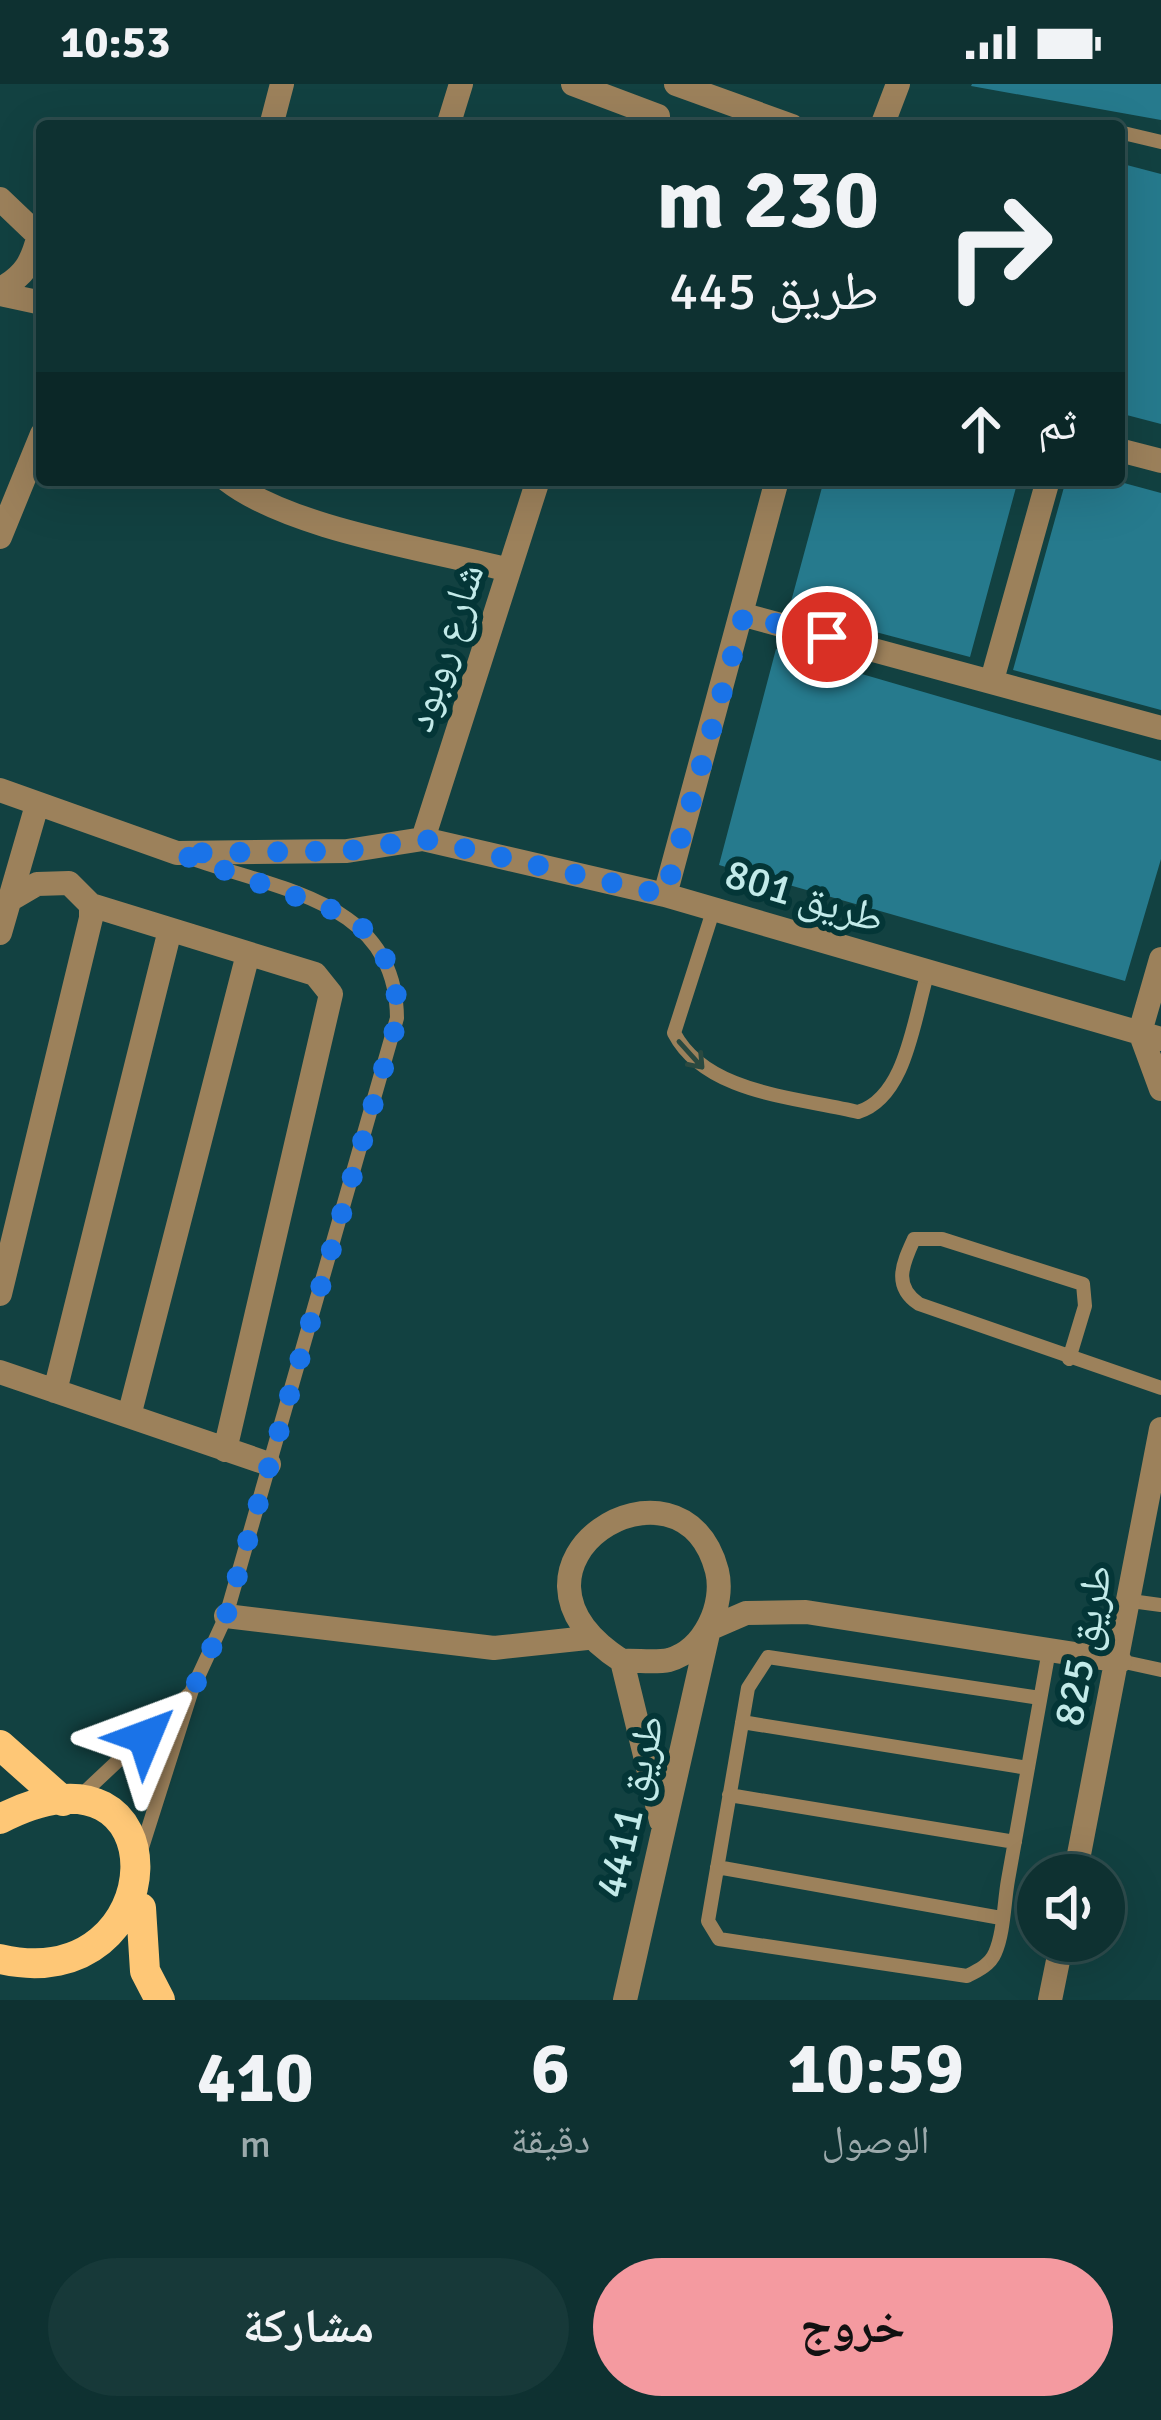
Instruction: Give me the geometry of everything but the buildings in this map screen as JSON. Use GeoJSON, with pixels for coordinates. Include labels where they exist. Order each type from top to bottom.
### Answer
{"type":"FeatureCollection","features":[{"type":"Feature","properties":{"kind":"main road"},"geometry":{"type":"LineString","coordinates":[[0,1745],[68,1802],[113,1825],[138,1878],[145,1971],[160,2000]]}},
{"type":"Feature","properties":{"kind":"main road"},"geometry":{"type":"LineString","coordinates":[[0,1819],[29,1804],[68,1802]]}},
{"type":"Feature","properties":{"kind":"main road"},"geometry":{"type":"LineString","coordinates":[[22,1973],[57,1977],[88,1969],[114,1950],[133,1923],[138,1878]]}},
{"type":"Feature","properties":{"kind":"street"},"geometry":{"type":"LineString","coordinates":[[278,120],[282,84]]}},
{"type":"Feature","properties":{"kind":"street"},"geometry":{"type":"LineString","coordinates":[[450,120],[461,84]]}},
{"type":"Feature","properties":{"kind":"street"},"geometry":{"type":"LineString","coordinates":[[657,120],[673,84],[775,120]]}},
{"type":"Feature","properties":{"kind":"street"},"geometry":{"type":"LineString","coordinates":[[884,120],[898,84]]}},
{"type":"Feature","properties":{"kind":"street"},"geometry":{"type":"LineString","coordinates":[[577,85],[655,120]]}},
{"type":"Feature","properties":{"kind":"street"},"geometry":{"type":"LineString","coordinates":[[0,199],[36,232]]}},
{"type":"Feature","properties":{"kind":"street"},"geometry":{"type":"LineString","coordinates":[[0,292],[19,279],[36,251]]}},
{"type":"Feature","properties":{"kind":"street"},"geometry":{"type":"LineString","coordinates":[[0,292],[36,301]]}},
{"type":"Feature","properties":{"kind":"street"},"geometry":{"type":"LineString","coordinates":[[0,537],[36,449]]}},
{"type":"Feature","properties":{"kind":"street"},"geometry":{"type":"LineString","coordinates":[[1125,452],[1161,461]]}},
{"type":"Feature","properties":{"kind":"street"},"geometry":{"type":"LineString","coordinates":[[235,486],[294,515],[508,569]]}},
{"type":"Feature","properties":{"kind":"street","name":"شارع روبود"},"geometry":{"type":"LineString","coordinates":[[423,839],[536,486]]}},
{"type":"Feature","properties":{"kind":"street"},"geometry":{"type":"LineString","coordinates":[[665,895],[776,486]]}},
{"type":"Feature","properties":{"kind":"street"},"geometry":{"type":"LineString","coordinates":[[992,680],[1046,486]]}},
{"type":"Feature","properties":{"kind":"street"},"geometry":{"type":"LineString","coordinates":[[744,615],[1161,728]]}},
{"type":"Feature","properties":{"kind":"street"},"geometry":{"type":"LineString","coordinates":[[0,790],[177,853],[347,851],[423,839]]}},
{"type":"Feature","properties":{"kind":"street"},"geometry":{"type":"LineString","coordinates":[[0,933],[37,805]]}},
{"type":"Feature","properties":{"kind":"street","name":"طريق 801"},"geometry":{"type":"LineString","coordinates":[[423,839],[714,908],[1150,1036]]}},
{"type":"Feature","properties":{"kind":"street"},"geometry":{"type":"LineString","coordinates":[[8,901],[37,884],[69,883],[91,905],[315,974],[331,994],[226,1450]]}},
{"type":"Feature","properties":{"kind":"street"},"geometry":{"type":"LineString","coordinates":[[0,1294],[91,905]]}},
{"type":"Feature","properties":{"kind":"street"},"geometry":{"type":"LineString","coordinates":[[55,1391],[170,930]]}},
{"type":"Feature","properties":{"kind":"street"},"geometry":{"type":"LineString","coordinates":[[129,1417],[248,954]]}},
{"type":"Feature","properties":{"kind":"street"},"geometry":{"type":"LineString","coordinates":[[1161,959],[1150,1036],[1161,1089]]}},
{"type":"Feature","properties":{"kind":"street"},"geometry":{"type":"LineString","coordinates":[[0,1372],[269,1464]]}},
{"type":"Feature","properties":{"kind":"street","name":"طريق 825"},"geometry":{"type":"LineString","coordinates":[[1080,1854],[1131,1601],[1152,1534],[1161,1429]]}},
{"type":"Feature","properties":{"kind":"street"},"geometry":{"type":"LineString","coordinates":[[709,1629],[721,1588],[711,1548],[680,1520],[639,1510],[600,1525],[574,1558],[569,1600],[587,1638],[622,1660],[671,1660],[709,1629],[746,1613],[806,1612],[1120,1661]]}},
{"type":"Feature","properties":{"kind":"street"},"geometry":{"type":"LineString","coordinates":[[226,1616],[494,1648],[587,1638]]}},
{"type":"Feature","properties":{"kind":"street","name":"طريق 4411"},"geometry":{"type":"LineString","coordinates":[[625,2000],[709,1629]]}},
{"type":"Feature","properties":{"kind":"street"},"geometry":{"type":"LineString","coordinates":[[622,1660],[663,1829]]}},
{"type":"Feature","properties":{"kind":"street"},"geometry":{"type":"LineString","coordinates":[[1050,2000],[1058,1962]]}},
{"type":"Feature","properties":{"kind":"lane"},"geometry":{"type":"LineString","coordinates":[[1125,133],[1161,142]]}},
{"type":"Feature","properties":{"kind":"lane"},"geometry":{"type":"LineString","coordinates":[[138,1878],[193,1690],[226,1616],[398,1018],[397,988],[380,948],[349,916],[177,853]]}},
{"type":"Feature","properties":{"kind":"lane"},"geometry":{"type":"LineString","coordinates":[[714,908],[674,1034],[687,1058],[715,1077],[858,1112],[877,1106],[892,1089],[928,972]]}},
{"type":"Feature","properties":{"kind":"lane"},"geometry":{"type":"LineString","coordinates":[[1069,1359],[1085,1306],[1083,1284],[942,1239],[914,1239],[902,1265],[908,1297],[1069,1359],[1161,1388]]}},
{"type":"Feature","properties":{"kind":"lane"},"geometry":{"type":"LineString","coordinates":[[1131,1601],[1161,1606]]}},
{"type":"Feature","properties":{"kind":"lane"},"geometry":{"type":"LineString","coordinates":[[1040,1698],[768,1657],[748,1688],[729,1795],[708,1921],[719,1939],[967,1976],[995,1954],[1049,1650]]}},
{"type":"Feature","properties":{"kind":"lane"},"geometry":{"type":"LineString","coordinates":[[1120,1661],[1161,1670]]}},
{"type":"Feature","properties":{"kind":"lane"},"geometry":{"type":"LineString","coordinates":[[68,1802],[193,1690]]}},
{"type":"Feature","properties":{"kind":"lane"},"geometry":{"type":"LineString","coordinates":[[742,1722],[1028,1768]]}},
{"type":"Feature","properties":{"kind":"lane"},"geometry":{"type":"LineString","coordinates":[[729,1795],[1015,1842]]}},
{"type":"Feature","properties":{"kind":"lane"},"geometry":{"type":"LineString","coordinates":[[717,1868],[1001,1918]]}},
{"type":"Feature","properties":{"kind":"route"},"geometry":{"type":"LineString","coordinates":[[145,1737],[193,1690],[226,1616],[398,1018],[397,988],[388,960],[371,935],[349,916],[177,853],[347,851],[423,839],[665,895],[744,615],[827,637]]}}]}
